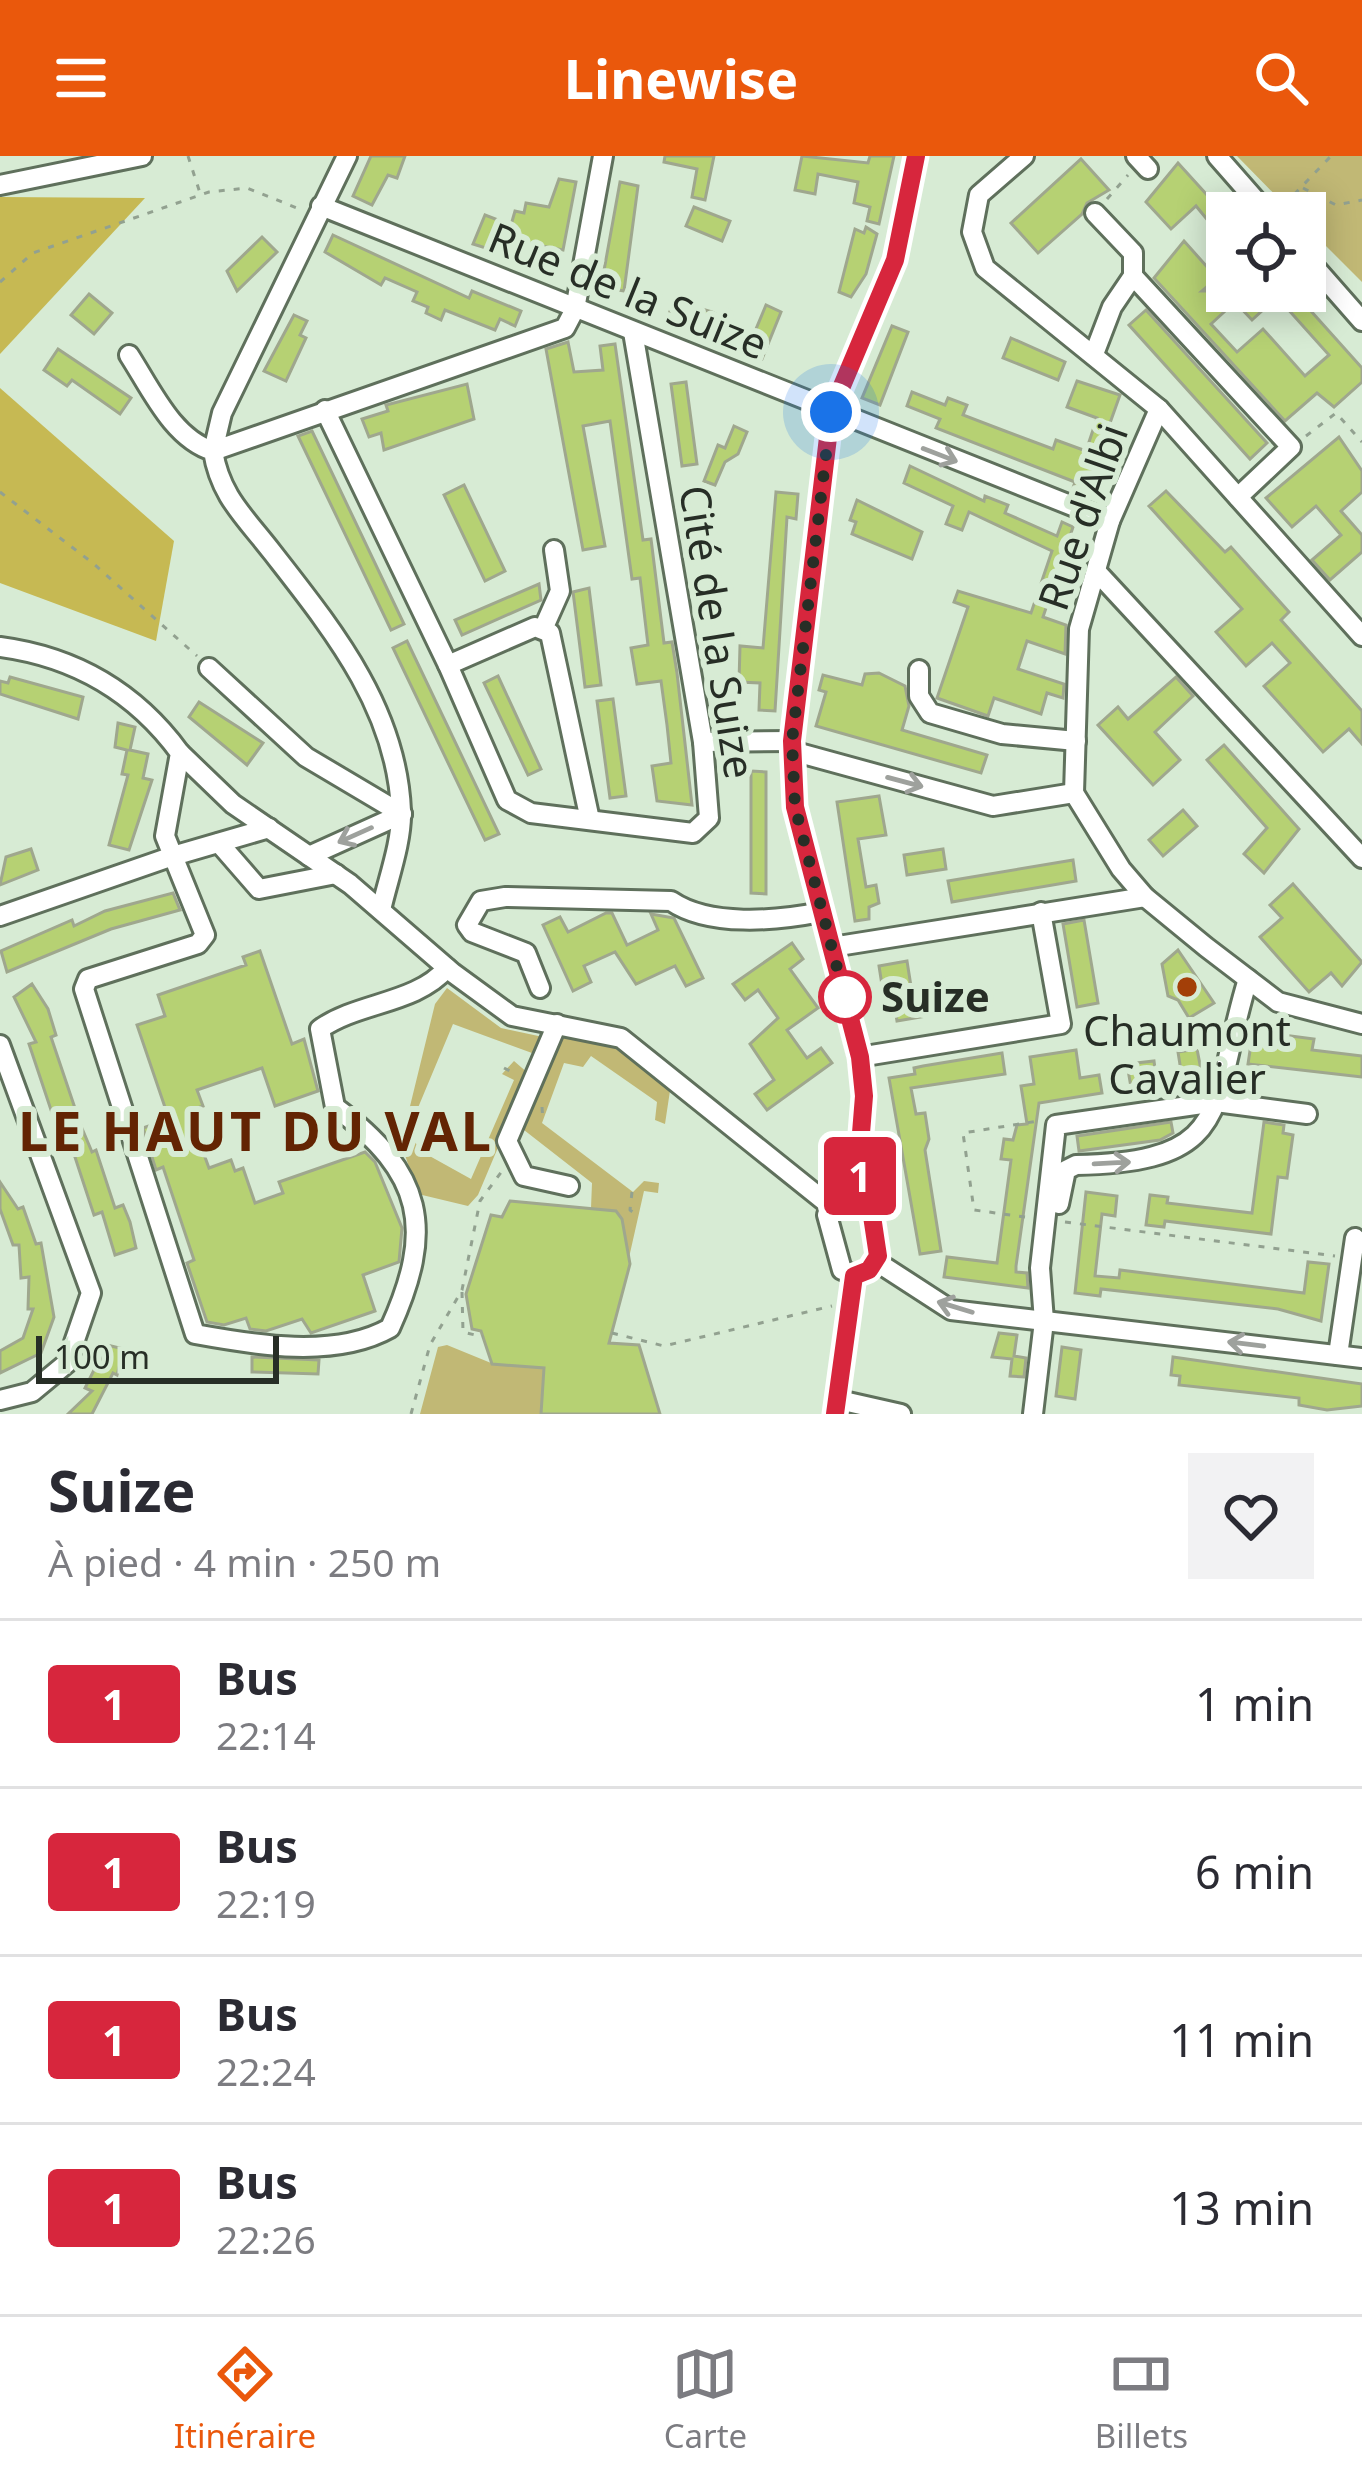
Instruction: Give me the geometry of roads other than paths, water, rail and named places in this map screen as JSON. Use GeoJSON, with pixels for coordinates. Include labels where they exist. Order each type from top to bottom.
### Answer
{"type":"FeatureCollection","features":[{"type":"Feature","properties":{"kind":"street"},"geometry":{"type":"LineString","coordinates":[[0,185],[142,156]]}},
{"type":"Feature","properties":{"kind":"street"},"geometry":{"type":"LineString","coordinates":[[346,156],[222,413],[213,451],[229,502],[332,631],[379,706],[394,755],[402,814],[382,910]]}},
{"type":"Feature","properties":{"kind":"street"},"geometry":{"type":"LineString","coordinates":[[129,356],[172,421],[195,446],[213,451],[565,328],[575,309],[603,156]]}},
{"type":"Feature","properties":{"kind":"street"},"geometry":{"type":"LineString","coordinates":[[877,1262],[872,1216],[856,1195],[864,1096],[860,1057],[795,807],[792,746],[831,412],[895,260],[916,156]]}},
{"type":"Feature","properties":{"kind":"street"},"geometry":{"type":"LineString","coordinates":[[1024,156],[979,195],[972,232],[985,268],[1159,409],[1362,637]]}},
{"type":"Feature","properties":{"kind":"street"},"geometry":{"type":"LineString","coordinates":[[1216,156],[1255,192]]}},
{"type":"Feature","properties":{"kind":"street","name":"Rue de la Suize"},"geometry":{"type":"LineString","coordinates":[[319,211],[1110,521]]}},
{"type":"Feature","properties":{"kind":"street"},"geometry":{"type":"LineString","coordinates":[[1094,354],[1112,307],[1133,276],[1133,254],[1095,213]]}},
{"type":"Feature","properties":{"kind":"street"},"geometry":{"type":"LineString","coordinates":[[1133,276],[1291,447],[1238,497]]}},
{"type":"Feature","properties":{"kind":"street"},"geometry":{"type":"LineString","coordinates":[[1326,280],[1362,321]]}},
{"type":"Feature","properties":{"kind":"street","name":"Cité de la Suize"},"geometry":{"type":"LineString","coordinates":[[325,410],[448,665],[506,800],[531,813],[693,832],[704,828],[709,818],[703,742],[633,332]]}},
{"type":"Feature","properties":{"kind":"street","name":"Rue d'Albi"},"geometry":{"type":"LineString","coordinates":[[1074,794],[1079,629],[1110,521],[1159,409]]}},
{"type":"Feature","properties":{"kind":"street"},"geometry":{"type":"LineString","coordinates":[[448,665],[544,627],[560,591],[554,550]]}},
{"type":"Feature","properties":{"kind":"street"},"geometry":{"type":"LineString","coordinates":[[1096,571],[1362,857]]}},
{"type":"Feature","properties":{"kind":"street"},"geometry":{"type":"LineString","coordinates":[[544,627],[550,633],[590,820]]}},
{"type":"Feature","properties":{"kind":"street"},"geometry":{"type":"LineString","coordinates":[[0,647],[94,674],[152,714],[181,753],[233,804],[336,874],[512,1016],[621,1038],[828,1204]]}},
{"type":"Feature","properties":{"kind":"street"},"geometry":{"type":"LineString","coordinates":[[209,668],[306,757],[402,814]]}},
{"type":"Feature","properties":{"kind":"street"},"geometry":{"type":"LineString","coordinates":[[920,670],[919,696],[930,713],[1002,734],[1076,741]]}},
{"type":"Feature","properties":{"kind":"street"},"geometry":{"type":"LineString","coordinates":[[703,742],[792,746],[993,806],[1074,794],[1145,897],[1278,1002],[1362,1024]]}},
{"type":"Feature","properties":{"kind":"street"},"geometry":{"type":"LineString","coordinates":[[181,753],[165,836],[205,935],[198,944],[88,979],[84,989],[195,1334],[255,1345],[363,1343],[390,1328],[419,1251],[403,1174],[374,1136],[335,1107],[320,1030],[338,1017],[427,986],[447,968]]}},
{"type":"Feature","properties":{"kind":"street"},"geometry":{"type":"LineString","coordinates":[[309,856],[402,814]]}},
{"type":"Feature","properties":{"kind":"street"},"geometry":{"type":"LineString","coordinates":[[0,916],[269,828]]}},
{"type":"Feature","properties":{"kind":"street"},"geometry":{"type":"LineString","coordinates":[[219,843],[259,889],[336,874]]}},
{"type":"Feature","properties":{"kind":"street"},"geometry":{"type":"LineString","coordinates":[[540,988],[526,953],[472,932],[467,925],[481,901],[505,897],[670,901],[691,915],[789,918],[821,912]]}},
{"type":"Feature","properties":{"kind":"street"},"geometry":{"type":"LineString","coordinates":[[832,947],[1145,897]]}},
{"type":"Feature","properties":{"kind":"street"},"geometry":{"type":"LineString","coordinates":[[860,1057],[1061,1024],[1041,912]]}},
{"type":"Feature","properties":{"kind":"street"},"geometry":{"type":"LineString","coordinates":[[1034,1414],[1044,1321],[1040,1268],[1066,1170],[1076,1165],[1165,1157],[1197,1136],[1216,1102],[1248,979]]}},
{"type":"Feature","properties":{"kind":"street"},"geometry":{"type":"LineString","coordinates":[[557,1024],[507,1141],[524,1176],[568,1186]]}},
{"type":"Feature","properties":{"kind":"street"},"geometry":{"type":"LineString","coordinates":[[0,1046],[91,1293],[68,1364],[32,1392],[0,1400]]}},
{"type":"Feature","properties":{"kind":"street"},"geometry":{"type":"LineString","coordinates":[[1051,1220],[1056,1124],[1216,1102],[1306,1114]]}},
{"type":"Feature","properties":{"kind":"street"},"geometry":{"type":"LineString","coordinates":[[854,1276],[842,1270],[831,1241],[828,1204],[836,1195],[856,1195]]}},
{"type":"Feature","properties":{"kind":"street"},"geometry":{"type":"LineString","coordinates":[[1338,1355],[1353,1248]]}},
{"type":"Feature","properties":{"kind":"street"},"geometry":{"type":"LineString","coordinates":[[854,1276],[877,1262]]}},
{"type":"Feature","properties":{"kind":"street"},"geometry":{"type":"LineString","coordinates":[[877,1262],[950,1310],[1362,1358]]}},
{"type":"Feature","properties":{"kind":"street"},"geometry":{"type":"LineString","coordinates":[[854,1276],[837,1407],[901,1414]]}},
{"type":"Feature","properties":{"kind":"place","name":"Chaumont Cavalier"},"geometry":{"type":"Point","coordinates":[1187,987]}},
{"type":"Feature","properties":{"kind":"place","name":"Suize"},"geometry":{"type":"Point","coordinates":[845,997]}},
{"type":"Feature","properties":{"kind":"district","name":"LE HAUT DU VAL"},"geometry":{"type":"Point","coordinates":[256,1132]}}]}
